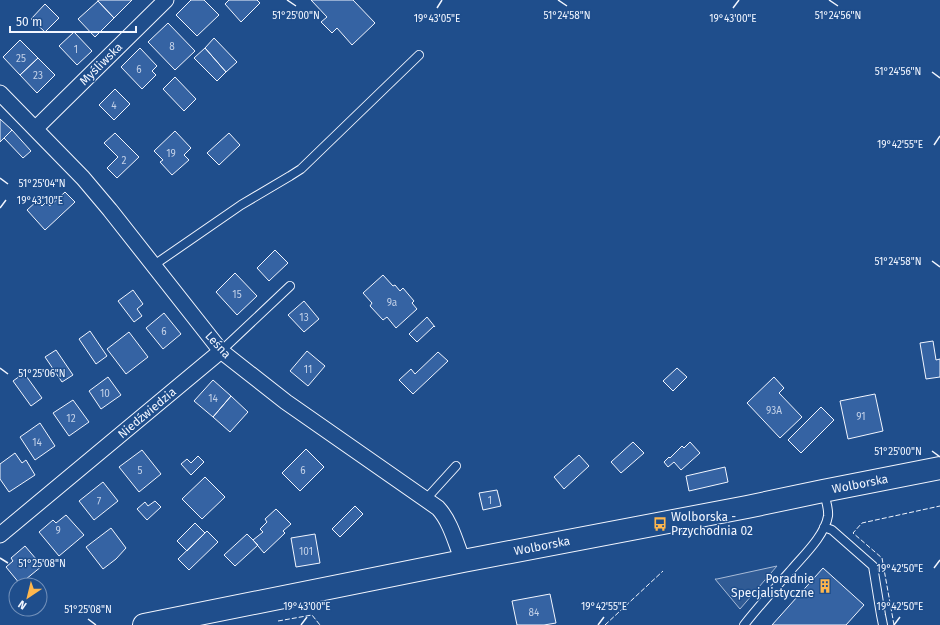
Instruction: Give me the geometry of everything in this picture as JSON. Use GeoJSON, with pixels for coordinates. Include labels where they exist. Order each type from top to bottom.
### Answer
{"type":"FeatureCollection","features":[{"type":"Feature","properties":{"kind":"main road","name":"Wolborska"},"geometry":{"type":"LineString","coordinates":[[144,625],[940,468]]}},
{"type":"Feature","properties":{"kind":"street","name":"Myśliwska"},"geometry":{"type":"LineString","coordinates":[[35,129],[166,0]]}},
{"type":"Feature","properties":{"kind":"street","name":"Leśna"},"geometry":{"type":"LineString","coordinates":[[0,93],[83,178],[154,265],[221,351],[286,402],[438,508],[444,516],[463,561]]}},
{"type":"Feature","properties":{"kind":"street","name":"Niedźwiedzia"},"geometry":{"type":"LineString","coordinates":[[0,535],[221,351]]}},
{"type":"Feature","properties":{"kind":"lane"},"geometry":{"type":"LineString","coordinates":[[154,265],[241,205],[301,169],[419,55]]}},
{"type":"Feature","properties":{"kind":"lane","name":"Niedźwiedzia"},"geometry":{"type":"LineString","coordinates":[[221,351],[290,286]]}},
{"type":"Feature","properties":{"kind":"lane"},"geometry":{"type":"LineString","coordinates":[[426,499],[456,466]]}},
{"type":"Feature","properties":{"kind":"lane"},"geometry":{"type":"LineString","coordinates":[[744,625],[821,533],[828,515],[823,491]]}},
{"type":"Feature","properties":{"kind":"lane"},"geometry":{"type":"LineString","coordinates":[[824,527],[832,530],[873,566],[883,625]]}},
{"type":"Feature","properties":{"kind":"shaded area"},"geometry":{"type":"Polygon","coordinates":[[[777,566],[740,609],[715,579],[717,579],[777,566]]]}},
{"type":"Feature","properties":{"kind":"building"},"geometry":{"type":"Polygon","coordinates":[[[98,0],[132,0],[114,18],[98,0]]]}},
{"type":"Feature","properties":{"kind":"building"},"geometry":{"type":"Polygon","coordinates":[[[191,0],[204,0],[219,15],[197,36],[176,15],[191,0]]]}},
{"type":"Feature","properties":{"kind":"building"},"geometry":{"type":"Polygon","coordinates":[[[229,0],[257,0],[260,3],[241,22],[225,4],[229,0]]]}},
{"type":"Feature","properties":{"kind":"building"},"geometry":{"type":"Polygon","coordinates":[[[311,0],[353,0],[375,23],[352,45],[337,28],[332,33],[321,22],[327,17],[311,0]]]}},
{"type":"Feature","properties":{"kind":"building"},"geometry":{"type":"Polygon","coordinates":[[[98,1],[114,18],[95,37],[78,19],[98,1]]]}},
{"type":"Feature","properties":{"kind":"building"},"geometry":{"type":"Polygon","coordinates":[[[45,4],[59,18],[45,32],[31,19],[45,4]]]}},
{"type":"Feature","properties":{"kind":"building"},"geometry":{"type":"Polygon","coordinates":[[[168,23],[195,51],[175,70],[148,42],[168,23]]]}},
{"type":"Feature","properties":{"kind":"building"},"geometry":{"type":"Polygon","coordinates":[[[74,32],[92,51],[77,65],[59,46],[74,32]]]}},
{"type":"Feature","properties":{"kind":"building"},"geometry":{"type":"Polygon","coordinates":[[[214,38],[237,62],[226,72],[205,48],[214,38]]]}},
{"type":"Feature","properties":{"kind":"building"},"geometry":{"type":"Polygon","coordinates":[[[20,40],[38,58],[20,75],[3,57],[20,40]]]}},
{"type":"Feature","properties":{"kind":"building"},"geometry":{"type":"Polygon","coordinates":[[[140,48],[157,66],[152,71],[156,75],[142,89],[121,67],[140,48]]]}},
{"type":"Feature","properties":{"kind":"building"},"geometry":{"type":"Polygon","coordinates":[[[205,48],[226,72],[217,81],[194,58],[205,48]]]}},
{"type":"Feature","properties":{"kind":"building"},"geometry":{"type":"Polygon","coordinates":[[[38,58],[55,75],[37,93],[20,75],[38,58]]]}},
{"type":"Feature","properties":{"kind":"building"},"geometry":{"type":"Polygon","coordinates":[[[175,77],[196,99],[184,111],[163,89],[175,77]]]}},
{"type":"Feature","properties":{"kind":"building"},"geometry":{"type":"Polygon","coordinates":[[[115,89],[130,104],[114,120],[99,105],[115,89]]]}},
{"type":"Feature","properties":{"kind":"building"},"geometry":{"type":"Polygon","coordinates":[[[0,119],[12,130],[0,142],[0,119]]]}},
{"type":"Feature","properties":{"kind":"building"},"geometry":{"type":"Polygon","coordinates":[[[12,130],[31,151],[23,158],[4,138],[12,130]]]}},
{"type":"Feature","properties":{"kind":"building"},"geometry":{"type":"Polygon","coordinates":[[[175,131],[191,148],[184,155],[189,160],[172,175],[160,162],[163,160],[154,151],[175,131]]]}},
{"type":"Feature","properties":{"kind":"building"},"geometry":{"type":"Polygon","coordinates":[[[115,133],[139,157],[117,178],[107,168],[118,157],[104,143],[115,133]]]}},
{"type":"Feature","properties":{"kind":"building"},"geometry":{"type":"Polygon","coordinates":[[[229,133],[240,145],[219,165],[207,153],[229,133]]]}},
{"type":"Feature","properties":{"kind":"building"},"geometry":{"type":"Polygon","coordinates":[[[65,192],[75,202],[45,230],[27,210],[37,201],[42,206],[46,202],[50,206],[65,192]]]}},
{"type":"Feature","properties":{"kind":"building"},"geometry":{"type":"Polygon","coordinates":[[[275,250],[288,263],[269,281],[257,268],[275,250]]]}},
{"type":"Feature","properties":{"kind":"building"},"geometry":{"type":"Polygon","coordinates":[[[235,273],[257,296],[237,315],[216,292],[235,273]]]}},
{"type":"Feature","properties":{"kind":"building"},"geometry":{"type":"Polygon","coordinates":[[[383,275],[400,291],[403,288],[414,301],[412,303],[417,309],[396,328],[387,317],[383,320],[370,306],[372,303],[363,293],[383,275]]]}},
{"type":"Feature","properties":{"kind":"building"},"geometry":{"type":"Polygon","coordinates":[[[133,290],[143,304],[137,309],[142,316],[134,322],[118,301],[133,290]]]}},
{"type":"Feature","properties":{"kind":"building"},"geometry":{"type":"Polygon","coordinates":[[[304,301],[319,319],[304,332],[288,315],[304,301]]]}},
{"type":"Feature","properties":{"kind":"building"},"geometry":{"type":"Polygon","coordinates":[[[164,313],[181,334],[163,349],[146,328],[164,313]]]}},
{"type":"Feature","properties":{"kind":"building"},"geometry":{"type":"Polygon","coordinates":[[[427,317],[435,327],[434,326],[417,342],[409,334],[427,317]]]}},
{"type":"Feature","properties":{"kind":"building"},"geometry":{"type":"Polygon","coordinates":[[[90,331],[107,356],[96,364],[79,339],[90,331]]]}},
{"type":"Feature","properties":{"kind":"building"},"geometry":{"type":"Polygon","coordinates":[[[129,332],[148,357],[126,374],[107,349],[129,332]]]}},
{"type":"Feature","properties":{"kind":"building"},"geometry":{"type":"Polygon","coordinates":[[[933,341],[936,360],[940,359],[940,377],[926,379],[920,343],[933,341]]]}},
{"type":"Feature","properties":{"kind":"building"},"geometry":{"type":"Polygon","coordinates":[[[56,350],[73,375],[62,382],[45,357],[56,350]]]}},
{"type":"Feature","properties":{"kind":"building"},"geometry":{"type":"Polygon","coordinates":[[[307,351],[325,366],[308,386],[290,371],[307,351]]]}},
{"type":"Feature","properties":{"kind":"building"},"geometry":{"type":"Polygon","coordinates":[[[438,352],[448,361],[413,394],[399,380],[411,369],[415,374],[438,352]]]}},
{"type":"Feature","properties":{"kind":"building"},"geometry":{"type":"Polygon","coordinates":[[[677,368],[687,377],[673,391],[663,381],[677,368]]]}},
{"type":"Feature","properties":{"kind":"building"},"geometry":{"type":"Polygon","coordinates":[[[24,373],[42,398],[31,406],[13,381],[24,373]]]}},
{"type":"Feature","properties":{"kind":"building"},"geometry":{"type":"Polygon","coordinates":[[[108,377],[121,395],[101,409],[89,391],[108,377]]]}},
{"type":"Feature","properties":{"kind":"building"},"geometry":{"type":"Polygon","coordinates":[[[774,377],[784,388],[779,393],[802,417],[780,438],[747,403],[774,377]]]}},
{"type":"Feature","properties":{"kind":"building"},"geometry":{"type":"Polygon","coordinates":[[[213,380],[231,396],[213,417],[194,401],[213,380]]]}},
{"type":"Feature","properties":{"kind":"building"},"geometry":{"type":"Polygon","coordinates":[[[875,394],[883,431],[848,439],[840,401],[875,394]]]}},
{"type":"Feature","properties":{"kind":"building"},"geometry":{"type":"Polygon","coordinates":[[[231,396],[248,412],[230,432],[213,417],[231,396]]]}},
{"type":"Feature","properties":{"kind":"building"},"geometry":{"type":"Polygon","coordinates":[[[73,400],[89,422],[69,436],[53,413],[73,400]]]}},
{"type":"Feature","properties":{"kind":"building"},"geometry":{"type":"Polygon","coordinates":[[[821,407],[834,420],[801,453],[788,440],[821,407]]]}},
{"type":"Feature","properties":{"kind":"building"},"geometry":{"type":"Polygon","coordinates":[[[40,423],[55,446],[35,460],[20,437],[40,423]]]}},
{"type":"Feature","properties":{"kind":"building"},"geometry":{"type":"Polygon","coordinates":[[[633,442],[644,453],[621,473],[611,462],[633,442]]]}},
{"type":"Feature","properties":{"kind":"building"},"geometry":{"type":"Polygon","coordinates":[[[690,442],[700,453],[681,470],[674,462],[668,467],[664,462],[682,446],[684,448],[690,442]]]}},
{"type":"Feature","properties":{"kind":"building"},"geometry":{"type":"Polygon","coordinates":[[[306,449],[324,467],[300,491],[282,473],[306,449]]]}},
{"type":"Feature","properties":{"kind":"building"},"geometry":{"type":"Polygon","coordinates":[[[142,450],[161,474],[139,492],[119,467],[142,450]]]}},
{"type":"Feature","properties":{"kind":"building"},"geometry":{"type":"Polygon","coordinates":[[[15,453],[22,463],[26,460],[35,475],[9,492],[0,479],[0,464],[15,453]]]}},
{"type":"Feature","properties":{"kind":"building"},"geometry":{"type":"Polygon","coordinates":[[[579,455],[589,466],[564,489],[554,477],[579,455]]]}},
{"type":"Feature","properties":{"kind":"building"},"geometry":{"type":"Polygon","coordinates":[[[198,456],[204,462],[191,475],[181,464],[187,459],[191,463],[198,456]]]}},
{"type":"Feature","properties":{"kind":"building"},"geometry":{"type":"Polygon","coordinates":[[[725,467],[728,482],[689,491],[686,476],[725,467]]]}},
{"type":"Feature","properties":{"kind":"building"},"geometry":{"type":"Polygon","coordinates":[[[205,477],[225,497],[202,519],[182,499],[205,477]]]}},
{"type":"Feature","properties":{"kind":"building"},"geometry":{"type":"Polygon","coordinates":[[[103,482],[118,501],[94,520],[79,501],[103,482]]]}},
{"type":"Feature","properties":{"kind":"building"},"geometry":{"type":"Polygon","coordinates":[[[497,490],[501,506],[483,510],[479,493],[497,490]]]}},
{"type":"Feature","properties":{"kind":"building"},"geometry":{"type":"Polygon","coordinates":[[[155,501],[161,507],[147,520],[137,509],[145,502],[148,506],[155,501]]]}},
{"type":"Feature","properties":{"kind":"building"},"geometry":{"type":"Polygon","coordinates":[[[355,506],[363,514],[340,537],[332,529],[355,506]]]}},
{"type":"Feature","properties":{"kind":"building"},"geometry":{"type":"Polygon","coordinates":[[[276,509],[291,524],[283,531],[285,533],[264,553],[253,540],[263,532],[260,529],[267,522],[265,519],[276,509]]]}},
{"type":"Feature","properties":{"kind":"building"},"geometry":{"type":"Polygon","coordinates":[[[66,515],[84,535],[59,556],[39,532],[53,520],[56,523],[66,515]]]}},
{"type":"Feature","properties":{"kind":"building"},"geometry":{"type":"Polygon","coordinates":[[[195,523],[205,533],[187,551],[177,541],[195,523]]]}},
{"type":"Feature","properties":{"kind":"building"},"geometry":{"type":"Polygon","coordinates":[[[111,528],[126,548],[116,559],[103,569],[86,547],[111,528]]]}},
{"type":"Feature","properties":{"kind":"building"},"geometry":{"type":"Polygon","coordinates":[[[207,531],[218,542],[189,570],[178,559],[207,531]]]}},
{"type":"Feature","properties":{"kind":"building"},"geometry":{"type":"Polygon","coordinates":[[[247,534],[258,545],[235,566],[224,555],[247,534]]]}},
{"type":"Feature","properties":{"kind":"building"},"geometry":{"type":"Polygon","coordinates":[[[315,534],[320,563],[296,567],[291,538],[315,534]]]}},
{"type":"Feature","properties":{"kind":"building"},"geometry":{"type":"Polygon","coordinates":[[[25,546],[42,566],[29,577],[14,577],[6,567],[13,561],[11,558],[25,546]]]}},
{"type":"Feature","properties":{"kind":"building","name":"Poradnie Specjalistyczne"},"geometry":{"type":"Polygon","coordinates":[[[823,568],[864,605],[846,625],[772,625],[823,568]]]}},
{"type":"Feature","properties":{"kind":"building"},"geometry":{"type":"Polygon","coordinates":[[[550,594],[556,623],[544,625],[517,625],[512,601],[550,594]]]}},
{"type":"Feature","properties":{"kind":"fence"},"geometry":{"type":"LineString","coordinates":[[894,625],[882,558],[853,533],[862,523],[940,506]]}},
{"type":"Feature","properties":{"kind":"fence"},"geometry":{"type":"LineString","coordinates":[[605,625],[663,571]]}},
{"type":"Feature","properties":{"kind":"fence"},"geometry":{"type":"LineString","coordinates":[[278,621],[312,615],[320,625]]}},
{"type":"Feature","properties":{"kind":"place","name":"Wolborska - Przychodnia 02"},"geometry":{"type":"Point","coordinates":[660,524]}},
{"type":"Feature","properties":{"kind":"place","name":"Poradnie Specjalistyczne"},"geometry":{"type":"Point","coordinates":[825,586]}}]}
